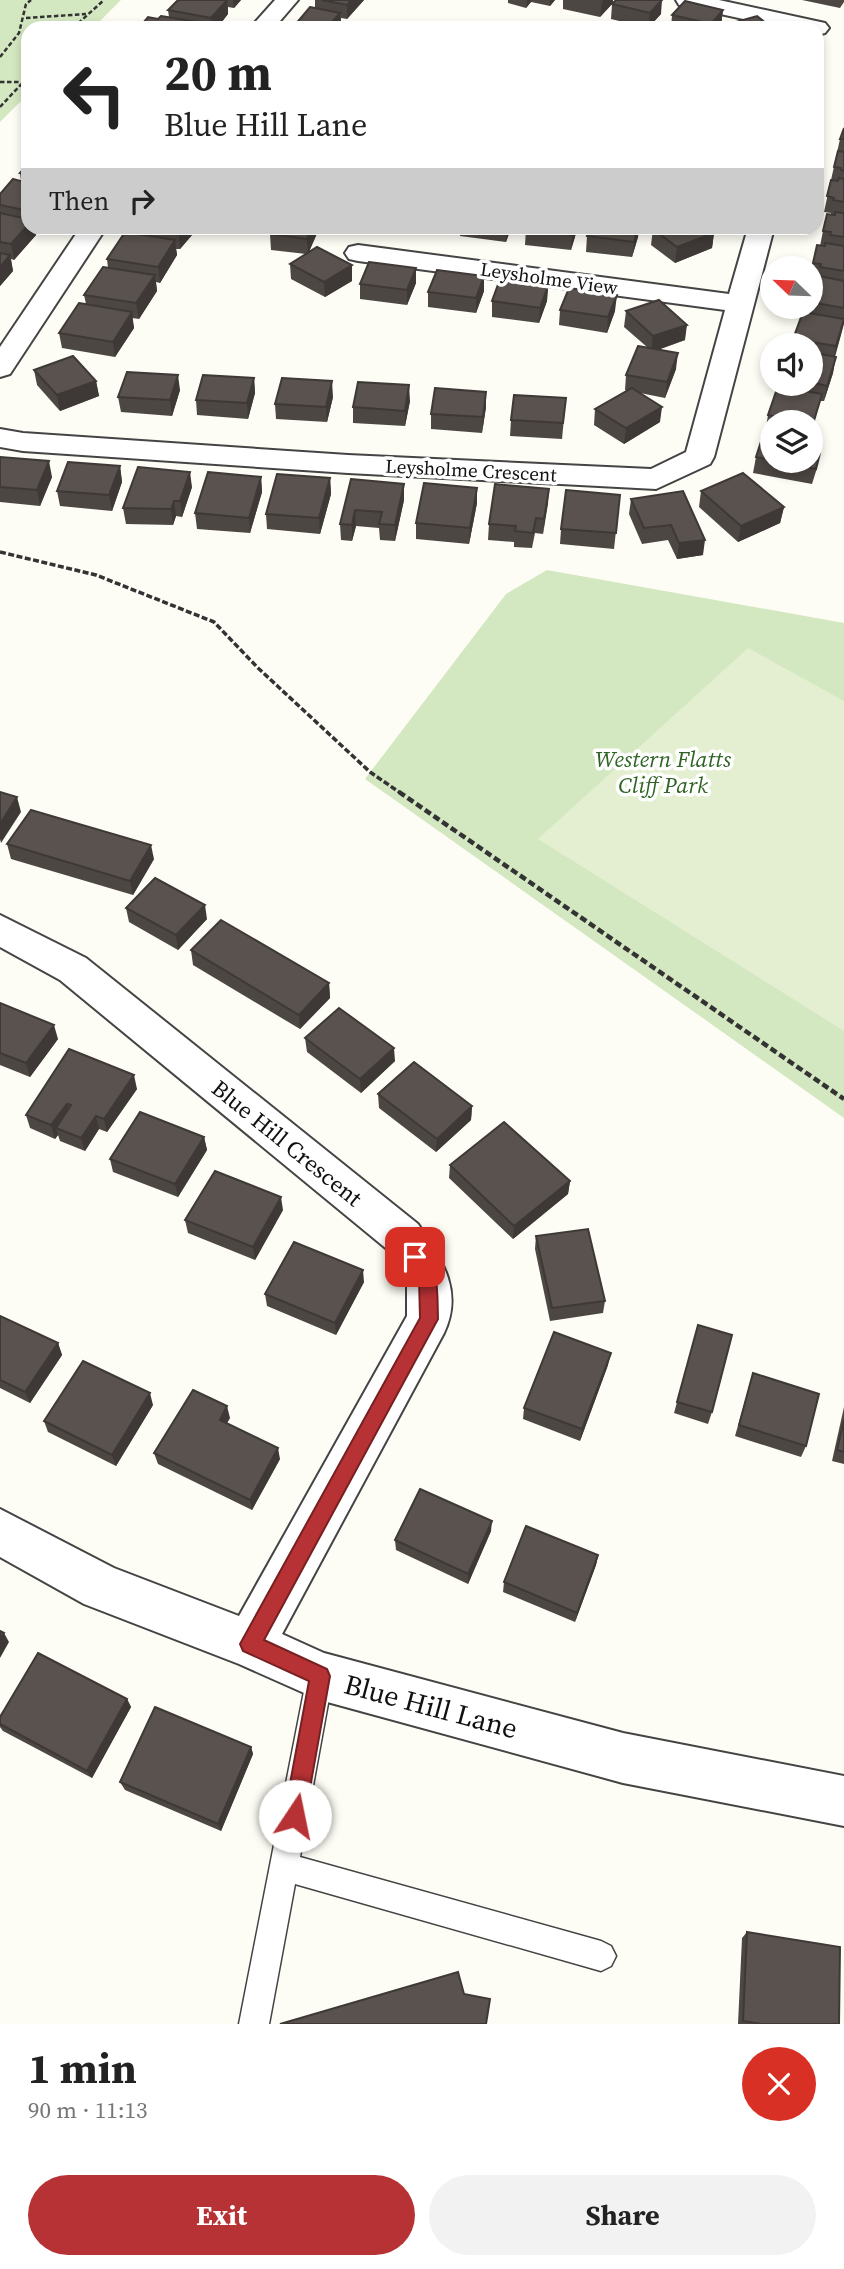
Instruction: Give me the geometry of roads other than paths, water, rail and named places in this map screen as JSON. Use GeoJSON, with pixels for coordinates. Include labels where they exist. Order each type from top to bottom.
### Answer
{"type":"FeatureCollection","features":[{"type":"Feature","properties":{"kind":"street"},"geometry":{"type":"LineString","coordinates":[[268,21],[287,0]]}},
{"type":"Feature","properties":{"kind":"street"},"geometry":{"type":"LineString","coordinates":[[687,0],[786,21]]}},
{"type":"Feature","properties":{"kind":"street"},"geometry":{"type":"LineString","coordinates":[[0,368],[88,235]]}},
{"type":"Feature","properties":{"kind":"street","name":"Leysholme Crescent"},"geometry":{"type":"LineString","coordinates":[[0,438],[23,443],[348,464],[656,479],[699,457],[759,235]]}},
{"type":"Feature","properties":{"kind":"street","name":"Leysholme View"},"geometry":{"type":"LineString","coordinates":[[358,253],[741,304]]}},
{"type":"Feature","properties":{"kind":"street","name":"Blue Hill Crescent"},"geometry":{"type":"LineString","coordinates":[[0,930],[73,969],[403,1237],[428,1276],[429,1319],[250,1644]]}},
{"type":"Feature","properties":{"kind":"street","name":"Blue Hill Lane"},"geometry":{"type":"LineString","coordinates":[[0,1532],[101,1587],[250,1644],[320,1676],[623,1758],[844,1801]]}},
{"type":"Feature","properties":{"kind":"lane"},"geometry":{"type":"LineString","coordinates":[[254,2024],[320,1676]]}},
{"type":"Feature","properties":{"kind":"lane"},"geometry":{"type":"LineString","coordinates":[[285,1867],[601,1956]]}},
{"type":"Feature","properties":{"kind":"park label","name":"Western Flatts Cliff Park"},"geometry":{"type":"Point","coordinates":[663,772]}}]}
